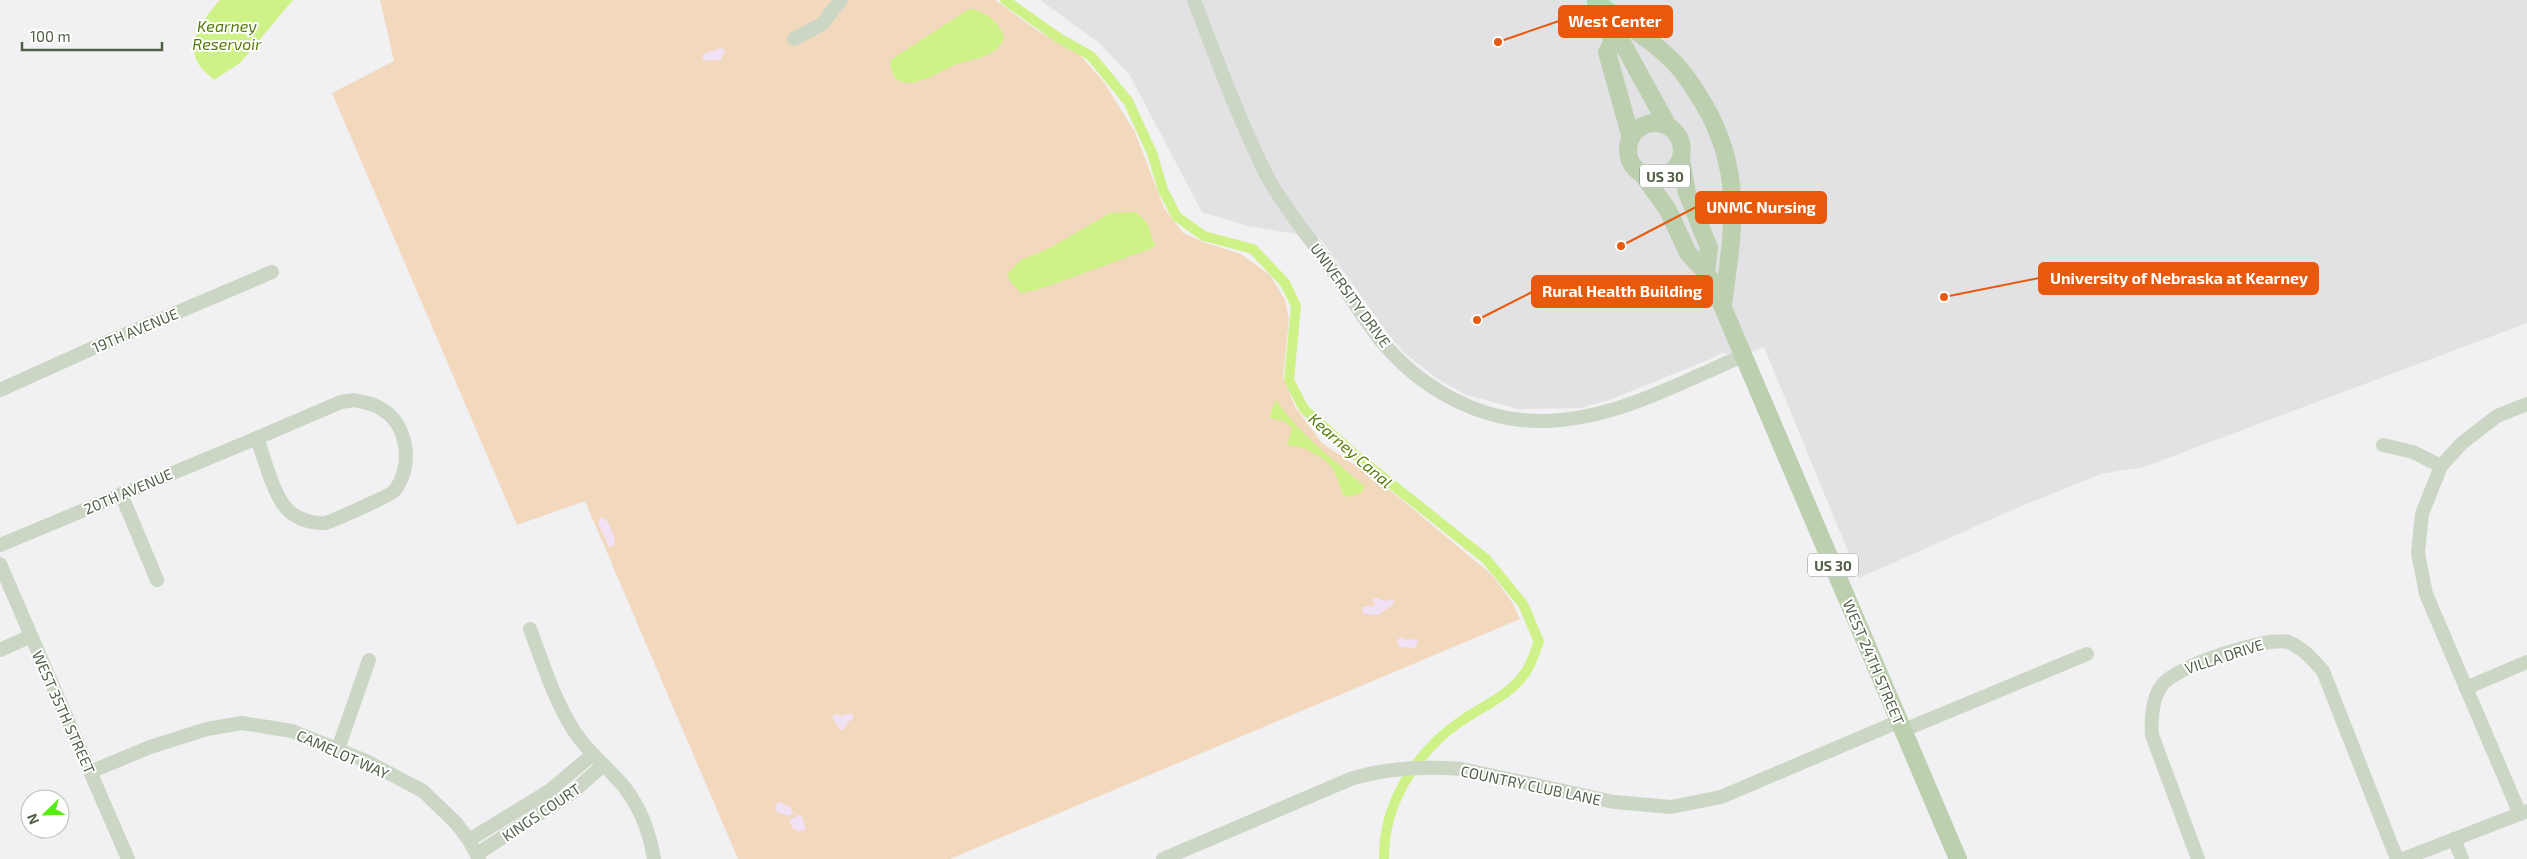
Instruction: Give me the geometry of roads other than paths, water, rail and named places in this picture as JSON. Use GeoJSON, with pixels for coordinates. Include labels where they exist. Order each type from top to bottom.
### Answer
{"type":"FeatureCollection","features":[{"type":"Feature","properties":{"kind":"main road","name":"US 30"},"geometry":{"type":"LineString","coordinates":[[1596,1],[1613,42],[1624,46],[1668,126],[1680,142],[1687,193],[1708,248],[1706,272]]}},
{"type":"Feature","properties":{"kind":"main road"},"geometry":{"type":"LineString","coordinates":[[1596,1],[1663,52],[1677,65],[1691,82],[1716,127],[1728,158],[1733,200],[1732,238],[1723,305]]}},
{"type":"Feature","properties":{"kind":"main road","name":"US 30"},"geometry":{"type":"LineString","coordinates":[[1613,42],[1607,52],[1631,138],[1628,149],[1633,166],[1643,175],[1658,178],[1672,172],[1681,159]]}},
{"type":"Feature","properties":{"kind":"main road"},"geometry":{"type":"LineString","coordinates":[[1631,138],[1645,125],[1660,123],[1668,126]]}},
{"type":"Feature","properties":{"kind":"main road","name":"WEST 24TH STREET"},"geometry":{"type":"LineString","coordinates":[[1643,175],[1668,210],[1688,253],[1706,272],[1723,305],[1958,859]]}},
{"type":"Feature","properties":{"kind":"street"},"geometry":{"type":"LineString","coordinates":[[794,39],[822,24],[841,0]]}},
{"type":"Feature","properties":{"kind":"street","name":"UNIVERSITY DRIVE"},"geometry":{"type":"LineString","coordinates":[[1194,0],[1262,166],[1285,206],[1325,259],[1378,337],[1410,370],[1442,394],[1472,408],[1503,417],[1546,421],[1582,418],[1627,405],[1745,355]]}},
{"type":"Feature","properties":{"kind":"street","name":"19TH AVENUE"},"geometry":{"type":"LineString","coordinates":[[0,390],[93,348],[272,272]]}},
{"type":"Feature","properties":{"kind":"street","name":"20TH AVENUE"},"geometry":{"type":"LineString","coordinates":[[0,545],[341,402],[354,400],[383,409],[394,419],[405,446],[407,463],[404,477],[393,493],[325,523],[304,520],[288,510],[276,489],[257,438]]}},
{"type":"Feature","properties":{"kind":"street"},"geometry":{"type":"LineString","coordinates":[[2403,859],[2524,813],[2466,688],[2426,594],[2418,553],[2422,514],[2441,466],[2462,443],[2497,416],[2527,405]]}},
{"type":"Feature","properties":{"kind":"street"},"geometry":{"type":"LineString","coordinates":[[2383,445],[2412,452],[2441,466]]}},
{"type":"Feature","properties":{"kind":"street"},"geometry":{"type":"LineString","coordinates":[[121,494],[157,580]]}},
{"type":"Feature","properties":{"kind":"street","name":"WEST 35TH STREET"},"geometry":{"type":"LineString","coordinates":[[0,564],[128,859]]}},
{"type":"Feature","properties":{"kind":"street"},"geometry":{"type":"LineString","coordinates":[[530,629],[561,707],[574,731],[592,755],[625,788],[641,813],[654,859]]}},
{"type":"Feature","properties":{"kind":"street"},"geometry":{"type":"LineString","coordinates":[[0,650],[31,636]]}},
{"type":"Feature","properties":{"kind":"street","name":"VILLA DRIVE"},"geometry":{"type":"LineString","coordinates":[[2198,859],[2152,735],[2151,718],[2157,698],[2162,684],[2178,672],[2205,660],[2272,640],[2288,642],[2303,650],[2323,671],[2397,859]]}},
{"type":"Feature","properties":{"kind":"street","name":"COUNTRY CLUB LANE"},"geometry":{"type":"LineString","coordinates":[[1163,859],[1353,778],[1373,772],[1435,767],[1462,769],[1614,802],[1672,807],[1721,797],[2086,654]]}},
{"type":"Feature","properties":{"kind":"street"},"geometry":{"type":"LineString","coordinates":[[338,749],[369,660]]}},
{"type":"Feature","properties":{"kind":"street"},"geometry":{"type":"LineString","coordinates":[[2466,688],[2527,662]]}},
{"type":"Feature","properties":{"kind":"street","name":"CAMELOT WAY"},"geometry":{"type":"LineString","coordinates":[[90,772],[150,747],[207,729],[242,723],[292,731],[366,761],[423,791],[469,840],[478,856]]}},
{"type":"Feature","properties":{"kind":"street"},"geometry":{"type":"LineString","coordinates":[[469,840],[549,791],[592,755]]}},
{"type":"Feature","properties":{"kind":"street","name":"KINGS COURT"},"geometry":{"type":"LineString","coordinates":[[478,856],[573,792],[602,766]]}},
{"type":"Feature","properties":{"kind":"street"},"geometry":{"type":"LineString","coordinates":[[2454,839],[2462,859]]}},
{"type":"Feature","properties":{"kind":"water","name":"Kearney Reservoir"},"geometry":{"type":"Polygon","coordinates":[[[220,0],[293,0],[240,63],[214,80],[200,66],[195,57],[194,48],[198,31],[208,14],[220,0]]]}},
{"type":"Feature","properties":{"kind":"water"},"geometry":{"type":"Polygon","coordinates":[[[969,9],[986,14],[999,26],[1004,37],[997,49],[986,56],[960,63],[924,80],[909,83],[897,79],[893,74],[890,63],[892,59],[969,9]]]}},
{"type":"Feature","properties":{"kind":"water"},"geometry":{"type":"Polygon","coordinates":[[[1136,212],[1147,223],[1155,246],[1150,249],[1040,289],[1021,293],[1010,281],[1007,274],[1021,260],[1048,249],[1110,213],[1136,212]]]}},
{"type":"Feature","properties":{"kind":"water"},"geometry":{"type":"Polygon","coordinates":[[[1276,400],[1285,413],[1306,435],[1365,486],[1362,492],[1351,497],[1343,495],[1334,470],[1325,460],[1304,448],[1287,445],[1292,428],[1284,421],[1269,418],[1276,400]]]}},
{"type":"Feature","properties":{"kind":"waterway","name":"Kearney Canal"},"geometry":{"type":"LineString","coordinates":[[1005,0],[1059,38],[1091,56],[1128,101],[1152,153],[1163,190],[1177,217],[1204,236],[1253,249],[1285,283],[1296,306],[1289,380],[1304,409],[1360,459],[1486,559],[1523,604],[1539,642],[1529,667],[1521,679],[1506,693],[1461,721],[1430,748],[1417,764],[1405,781],[1389,819],[1384,859]]}},
{"type":"Feature","properties":{"kind":"place","name":"West Center"},"geometry":{"type":"Point","coordinates":[1498,42]}},
{"type":"Feature","properties":{"kind":"place","name":"UNMC Nursing"},"geometry":{"type":"Point","coordinates":[1621,246]}},
{"type":"Feature","properties":{"kind":"place","name":"University of Nebraska at Kearney"},"geometry":{"type":"Point","coordinates":[1944,297]}},
{"type":"Feature","properties":{"kind":"place","name":"Rural Health Building"},"geometry":{"type":"Point","coordinates":[1477,320]}}]}
